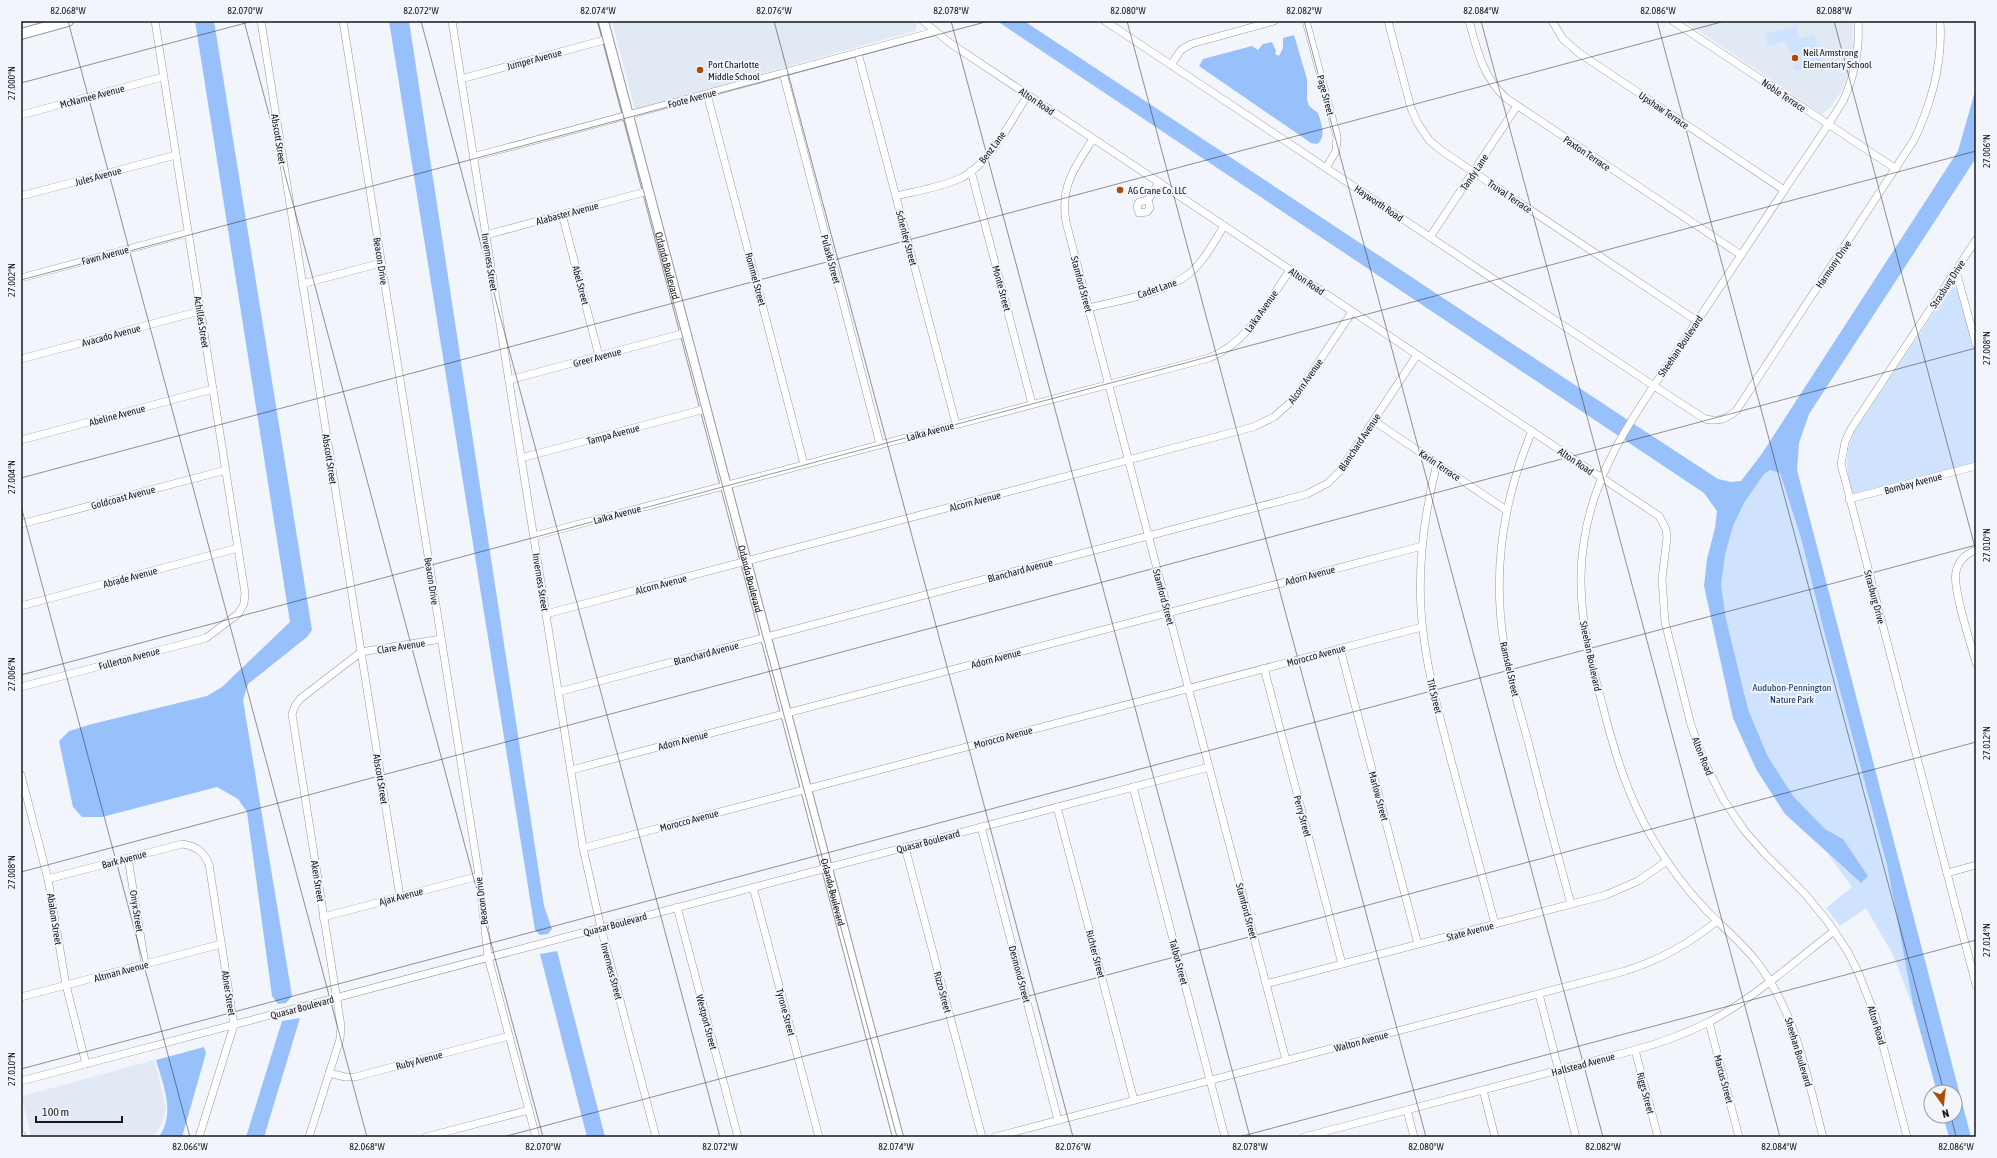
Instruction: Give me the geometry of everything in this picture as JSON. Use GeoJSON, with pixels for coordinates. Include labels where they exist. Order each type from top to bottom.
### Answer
{"type":"FeatureCollection","features":[{"type":"Feature","properties":{"kind":"street"},"geometry":{"type":"LineString","coordinates":[[21,34],[68,21]]}},
{"type":"Feature","properties":{"kind":"street","name":"Achilles Street"},"geometry":{"type":"LineString","coordinates":[[154,21],[245,592],[244,604],[233,619]]}},
{"type":"Feature","properties":{"kind":"street","name":"Abscott Street"},"geometry":{"type":"LineString","coordinates":[[261,21],[400,897]]}},
{"type":"Feature","properties":{"kind":"street","name":"Beacon Drive"},"geometry":{"type":"LineString","coordinates":[[343,21],[479,876],[488,957],[536,1137]]}},
{"type":"Feature","properties":{"kind":"street","name":"Inverness Street"},"geometry":{"type":"LineString","coordinates":[[452,21],[583,848],[601,928],[656,1137]]}},
{"type":"Feature","properties":{"kind":"street","name":"Orlando Boulevard"},"geometry":{"type":"LineString","coordinates":[[603,21],[898,1137]]}},
{"type":"Feature","properties":{"kind":"street","name":"Alton Road"},"geometry":{"type":"LineString","coordinates":[[923,21],[934,32],[1093,139],[1659,516],[1666,529],[1667,537],[1662,579],[1665,622],[1691,725],[1713,780],[1744,830],[1765,854],[1806,895],[1834,931],[1858,972],[1872,1008],[1907,1137]]}},
{"type":"Feature","properties":{"kind":"street","name":"Hayworth Road"},"geometry":{"type":"LineString","coordinates":[[1105,21],[1654,386]]}},
{"type":"Feature","properties":{"kind":"street"},"geometry":{"type":"LineString","coordinates":[[1171,65],[1181,50],[1191,44],[1274,21]]}},
{"type":"Feature","properties":{"kind":"street","name":"Page Street"},"geometry":{"type":"LineString","coordinates":[[1306,21],[1337,136],[1336,151],[1326,168]]}},
{"type":"Feature","properties":{"kind":"street","name":"Truval Terrace"},"geometry":{"type":"LineString","coordinates":[[1388,21],[1417,122],[1435,145],[1697,320]]}},
{"type":"Feature","properties":{"kind":"street","name":"Paxton Terrace"},"geometry":{"type":"LineString","coordinates":[[1469,21],[1479,59],[1489,80],[1506,98],[1741,255]]}},
{"type":"Feature","properties":{"kind":"street","name":"Upshaw Terrace"},"geometry":{"type":"LineString","coordinates":[[1552,21],[1563,38],[1580,53],[1784,190]]}},
{"type":"Feature","properties":{"kind":"street","name":"Noble Terrace"},"geometry":{"type":"LineString","coordinates":[[1673,21],[1896,169]]}},
{"type":"Feature","properties":{"kind":"street","name":"Sheehan Boulevard"},"geometry":{"type":"LineString","coordinates":[[1823,1137],[1793,1027],[1770,981],[1746,950],[1692,894],[1667,861],[1640,817],[1622,773],[1586,642],[1581,602],[1581,561],[1587,521],[1601,477],[1619,439],[1843,100],[1852,80],[1859,44],[1858,21]]}},
{"type":"Feature","properties":{"kind":"street","name":"Harmony Drive"},"geometry":{"type":"LineString","coordinates":[[1654,386],[1705,419],[1713,421],[1729,417],[1736,411],[1914,140],[1931,100],[1940,54],[1940,21]]}},
{"type":"Feature","properties":{"kind":"street","name":"Foote Avenue"},"geometry":{"type":"LineString","coordinates":[[473,157],[934,32]]}},
{"type":"Feature","properties":{"kind":"street","name":"Jumper Avenue"},"geometry":{"type":"LineString","coordinates":[[461,79],[608,39]]}},
{"type":"Feature","properties":{"kind":"street","name":"Schenley Street"},"geometry":{"type":"LineString","coordinates":[[858,53],[956,424]]}},
{"type":"Feature","properties":{"kind":"street","name":"Pulaski Street"},"geometry":{"type":"LineString","coordinates":[[783,73],[880,444]]}},
{"type":"Feature","properties":{"kind":"street","name":"McNamee Avenue"},"geometry":{"type":"LineString","coordinates":[[21,115],[163,77]]}},
{"type":"Feature","properties":{"kind":"street","name":"Rommel Street"},"geometry":{"type":"LineString","coordinates":[[707,94],[804,464]]}},
{"type":"Feature","properties":{"kind":"street","name":"Benz Lane"},"geometry":{"type":"LineString","coordinates":[[896,196],[951,182],[971,172],[989,154],[1028,95]]}},
{"type":"Feature","properties":{"kind":"street","name":"Tandy Lane"},"geometry":{"type":"LineString","coordinates":[[1430,237],[1517,106]]}},
{"type":"Feature","properties":{"kind":"street","name":"Stamford Street"},"geometry":{"type":"LineString","coordinates":[[1093,139],[1068,181],[1064,203],[1066,222],[1286,1060]]}},
{"type":"Feature","properties":{"kind":"street","name":"Jules Avenue"},"geometry":{"type":"LineString","coordinates":[[21,196],[176,155]]}},
{"type":"Feature","properties":{"kind":"street","name":"Monte Street"},"geometry":{"type":"LineString","coordinates":[[971,172],[1032,404]]}},
{"type":"Feature","properties":{"kind":"street"},"geometry":{"type":"LineString","coordinates":[[1148,200],[1159,182]]}},
{"type":"Feature","properties":{"kind":"street","name":"Alabaster Avenue"},"geometry":{"type":"LineString","coordinates":[[486,235],[648,191]]}},
{"type":"Feature","properties":{"kind":"street","name":"Abel Street"},"geometry":{"type":"LineString","coordinates":[[562,214],[599,356]]}},
{"type":"Feature","properties":{"kind":"street","name":"Cadet Lane"},"geometry":{"type":"LineString","coordinates":[[1088,308],[1160,289],[1179,281],[1199,264],[1224,226]]}},
{"type":"Feature","properties":{"kind":"street","name":"Fawn Avenue"},"geometry":{"type":"LineString","coordinates":[[21,278],[188,233]]}},
{"type":"Feature","properties":{"kind":"street","name":"Strasburg Drive"},"geometry":{"type":"LineString","coordinates":[[1976,240],[1851,428],[1844,442],[1842,464],[1849,499],[1976,985]]}},
{"type":"Feature","properties":{"kind":"street"},"geometry":{"type":"LineString","coordinates":[[302,284],[381,263]]}},
{"type":"Feature","properties":{"kind":"street","name":"Laika Avenue"},"geometry":{"type":"LineString","coordinates":[[534,536],[1209,358],[1229,348],[1249,330],[1290,270]]}},
{"type":"Feature","properties":{"kind":"street"},"geometry":{"type":"LineString","coordinates":[[1956,271],[1976,344]]}},
{"type":"Feature","properties":{"kind":"street","name":"Avacado Avenue"},"geometry":{"type":"LineString","coordinates":[[21,359],[200,311]]}},
{"type":"Feature","properties":{"kind":"street","name":"Alcorn Avenue"},"geometry":{"type":"LineString","coordinates":[[546,614],[1253,427],[1274,417],[1294,398],[1352,312]]}},
{"type":"Feature","properties":{"kind":"street","name":"Greer Avenue"},"geometry":{"type":"LineString","coordinates":[[509,380],[686,333]]}},
{"type":"Feature","properties":{"kind":"street","name":"Blanchard Avenue"},"geometry":{"type":"LineString","coordinates":[[558,692],[1315,491],[1328,483],[1340,471],[1417,355]]}},
{"type":"Feature","properties":{"kind":"street","name":"Abeline Avenue"},"geometry":{"type":"LineString","coordinates":[[21,440],[213,389]]}},
{"type":"Feature","properties":{"kind":"street","name":"Tampa Avenue"},"geometry":{"type":"LineString","coordinates":[[521,458],[706,409]]}},
{"type":"Feature","properties":{"kind":"street","name":"Karin Terrace"},"geometry":{"type":"LineString","coordinates":[[1374,421],[1506,510]]}},
{"type":"Feature","properties":{"kind":"street","name":"Ramsdel Street"},"geometry":{"type":"LineString","coordinates":[[1532,431],[1518,468],[1506,510],[1501,542],[1499,606],[1504,645],[1570,904]]}},
{"type":"Feature","properties":{"kind":"street","name":"Tift Street"},"geometry":{"type":"LineString","coordinates":[[1437,463],[1428,501],[1422,546],[1420,585],[1422,627],[1433,689],[1494,924]]}},
{"type":"Feature","properties":{"kind":"street","name":"Bombay Avenue"},"geometry":{"type":"LineString","coordinates":[[1849,499],[1976,466]]}},
{"type":"Feature","properties":{"kind":"street","name":"Goldcoast Avenue"},"geometry":{"type":"LineString","coordinates":[[21,524],[226,470]]}},
{"type":"Feature","properties":{"kind":"street","name":"Adorn Avenue"},"geometry":{"type":"LineString","coordinates":[[571,770],[1422,546]]}},
{"type":"Feature","properties":{"kind":"street","name":"Abrade Avenue"},"geometry":{"type":"LineString","coordinates":[[21,606],[238,548]]}},
{"type":"Feature","properties":{"kind":"street"},"geometry":{"type":"LineString","coordinates":[[1976,550],[1963,557],[1959,563],[1955,578],[1976,663]]}},
{"type":"Feature","properties":{"kind":"street","name":"Fullerton Avenue"},"geometry":{"type":"LineString","coordinates":[[21,687],[206,638],[233,619]]}},
{"type":"Feature","properties":{"kind":"street","name":"Morocco Avenue"},"geometry":{"type":"LineString","coordinates":[[583,848],[1422,627]]}},
{"type":"Feature","properties":{"kind":"street","name":"Clare Avenue"},"geometry":{"type":"LineString","coordinates":[[361,652],[441,639]]}},
{"type":"Feature","properties":{"kind":"street","name":"Marlow Street"},"geometry":{"type":"LineString","coordinates":[[1340,648],[1418,944]]}},
{"type":"Feature","properties":{"kind":"street","name":"Aken Street"},"geometry":{"type":"LineString","coordinates":[[309,1137],[340,1039],[341,1026],[292,714],[300,699],[361,652]]}},
{"type":"Feature","properties":{"kind":"street","name":"Perry Street"},"geometry":{"type":"LineString","coordinates":[[1264,668],[1342,964]]}},
{"type":"Feature","properties":{"kind":"street","name":"Quasar Boulevard"},"geometry":{"type":"LineString","coordinates":[[21,1081],[1209,767]]}},
{"type":"Feature","properties":{"kind":"street","name":"Abalom Street"},"geometry":{"type":"LineString","coordinates":[[21,775],[48,879],[66,985],[86,1064]]}},
{"type":"Feature","properties":{"kind":"street","name":"Talbot Street"},"geometry":{"type":"LineString","coordinates":[[1133,787],[1225,1137]]}},
{"type":"Feature","properties":{"kind":"street","name":"Richter Street"},"geometry":{"type":"LineString","coordinates":[[1057,807],[1134,1100]]}},
{"type":"Feature","properties":{"kind":"street","name":"Desmond Street"},"geometry":{"type":"LineString","coordinates":[[981,827],[1058,1120]]}},
{"type":"Feature","properties":{"kind":"street","name":"Bark Avenue"},"geometry":{"type":"LineString","coordinates":[[48,879],[182,844],[191,845],[198,849]]}},
{"type":"Feature","properties":{"kind":"street","name":"Rizzo Street"},"geometry":{"type":"LineString","coordinates":[[905,847],[982,1137]]}},
{"type":"Feature","properties":{"kind":"street","name":"Abner Street"},"geometry":{"type":"LineString","coordinates":[[198,849],[205,856],[209,864],[234,1025],[199,1137]]}},
{"type":"Feature","properties":{"kind":"street","name":"Onyx Street"},"geometry":{"type":"LineString","coordinates":[[128,858],[145,964]]}},
{"type":"Feature","properties":{"kind":"street","name":"State Avenue"},"geometry":{"type":"LineString","coordinates":[[1266,984],[1570,904],[1625,888],[1648,876],[1667,861]]}},
{"type":"Feature","properties":{"kind":"street"},"geometry":{"type":"LineString","coordinates":[[1947,873],[1976,865]]}},
{"type":"Feature","properties":{"kind":"street","name":"Ajax Avenue"},"geometry":{"type":"LineString","coordinates":[[323,917],[479,876]]}},
{"type":"Feature","properties":{"kind":"street","name":"Tyrone Street"},"geometry":{"type":"LineString","coordinates":[[753,887],[819,1137]]}},
{"type":"Feature","properties":{"kind":"street","name":"Westport Street"},"geometry":{"type":"LineString","coordinates":[[677,907],[738,1137]]}},
{"type":"Feature","properties":{"kind":"street","name":"Walton Avenue"},"geometry":{"type":"LineString","coordinates":[[995,1137],[1625,971],[1649,963],[1683,946],[1717,921]]}},
{"type":"Feature","properties":{"kind":"street","name":"Hallstead Avenue"},"geometry":{"type":"LineString","coordinates":[[1304,1137],[1331,1133],[1407,1110],[1635,1050],[1673,1038],[1709,1022],[1738,1005],[1834,931]]}},
{"type":"Feature","properties":{"kind":"street","name":"Altman Avenue"},"geometry":{"type":"LineString","coordinates":[[21,997],[222,944]]}},
{"type":"Feature","properties":{"kind":"street"},"geometry":{"type":"LineString","coordinates":[[1539,994],[1576,1137]]}},
{"type":"Feature","properties":{"kind":"street","name":"Marcus Street"},"geometry":{"type":"LineString","coordinates":[[1709,1022],[1739,1137]]}},
{"type":"Feature","properties":{"kind":"street","name":"Ruby Avenue"},"geometry":{"type":"LineString","coordinates":[[329,1073],[345,1077],[355,1077],[509,1036]]}},
{"type":"Feature","properties":{"kind":"street","name":"Riggs Street"},"geometry":{"type":"LineString","coordinates":[[1635,1050],[1658,1137]]}},
{"type":"Feature","properties":{"kind":"street"},"geometry":{"type":"LineString","coordinates":[[1483,1090],[1495,1137]]}},
{"type":"Feature","properties":{"kind":"street"},"geometry":{"type":"LineString","coordinates":[[426,1137],[528,1110]]}},
{"type":"Feature","properties":{"kind":"street"},"geometry":{"type":"LineString","coordinates":[[1407,1110],[1414,1137]]}},
{"type":"Feature","properties":{"kind":"shaded area","name":"Port Charlotte Middle School"},"geometry":{"type":"Polygon","coordinates":[[[612,21],[914,21],[917,25],[915,31],[635,109],[612,21]]]}},
{"type":"Feature","properties":{"kind":"shaded area","name":"Neil Armstrong Elementary School"},"geometry":{"type":"Polygon","coordinates":[[[1684,21],[1852,21],[1854,46],[1850,70],[1842,90],[1831,107],[1822,114],[1684,21]]]}},
{"type":"Feature","properties":{"kind":"shaded area"},"geometry":{"type":"Polygon","coordinates":[[[154,1060],[166,1107],[163,1122],[154,1137],[32,1137],[22,1100],[23,1096],[154,1060]]]}},
{"type":"Feature","properties":{"kind":"green space"},"geometry":{"type":"Polygon","coordinates":[[[1796,26],[1800,38],[1814,34],[1822,64],[1795,71],[1786,41],[1768,46],[1765,34],[1796,26]]]}},
{"type":"Feature","properties":{"kind":"green space"},"geometry":{"type":"Polygon","coordinates":[[[1951,287],[1955,287],[1959,291],[1976,357],[1976,462],[1852,494],[1847,470],[1847,456],[1854,432],[1951,287]]]}},
{"type":"Feature","properties":{"kind":"green space","name":"Audubon-Pennington Nature Park"},"geometry":{"type":"Polygon","coordinates":[[[1770,470],[1780,473],[1801,538],[1825,635],[1887,865],[1914,1009],[1893,955],[1866,908],[1840,926],[1826,908],[1852,887],[1827,853],[1861,883],[1868,876],[1843,839],[1825,829],[1794,797],[1768,757],[1748,709],[1726,619],[1721,585],[1725,555],[1733,526],[1744,503],[1764,474],[1770,470]]]}},
{"type":"Feature","properties":{"kind":"water"},"geometry":{"type":"Polygon","coordinates":[[[195,21],[214,21],[312,630],[307,637],[248,684],[243,700],[292,996],[286,1003],[278,1004],[272,996],[247,812],[238,799],[217,787],[102,817],[82,817],[73,807],[59,741],[69,731],[92,724],[207,696],[222,687],[290,622],[195,21]]]}},
{"type":"Feature","properties":{"kind":"water"},"geometry":{"type":"Polygon","coordinates":[[[389,21],[409,21],[544,906],[552,929],[548,934],[540,935],[535,930],[389,21]]]}},
{"type":"Feature","properties":{"kind":"water"},"geometry":{"type":"Polygon","coordinates":[[[997,21],[1024,21],[1718,479],[1731,482],[1741,481],[1761,455],[1958,151],[1976,88],[1976,158],[1809,414],[1799,443],[1797,470],[1957,1084],[1935,1084],[1914,1009],[1887,865],[1825,635],[1801,538],[1780,473],[1770,470],[1764,474],[1744,503],[1733,526],[1725,555],[1721,585],[1726,619],[1748,709],[1768,757],[1794,797],[1825,829],[1843,839],[1868,876],[1861,883],[1785,814],[1756,769],[1733,718],[1704,586],[1707,559],[1715,528],[1717,511],[1704,493],[997,21]]]}},
{"type":"Feature","properties":{"kind":"water"},"geometry":{"type":"Polygon","coordinates":[[[1294,35],[1307,79],[1307,100],[1309,106],[1318,113],[1322,125],[1322,138],[1317,144],[1311,143],[1199,66],[1203,59],[1252,46],[1258,50],[1263,44],[1272,42],[1276,51],[1275,54],[1279,56],[1283,48],[1283,38],[1294,35]]]}},
{"type":"Feature","properties":{"kind":"water"},"geometry":{"type":"Polygon","coordinates":[[[557,951],[605,1137],[587,1137],[540,954],[557,951]]]}},
{"type":"Feature","properties":{"kind":"water"},"geometry":{"type":"Polygon","coordinates":[[[300,1018],[264,1137],[246,1137],[282,1021],[300,1018]]]}},
{"type":"Feature","properties":{"kind":"water"},"geometry":{"type":"Polygon","coordinates":[[[204,1047],[206,1053],[182,1137],[159,1137],[167,1118],[167,1109],[165,1089],[156,1060],[204,1047]]]}},
{"type":"Feature","properties":{"kind":"water"},"geometry":{"type":"Polygon","coordinates":[[[1963,1106],[1971,1137],[1949,1137],[1945,1124],[1963,1124],[1963,1106]]]}},
{"type":"Feature","properties":{"kind":"place","name":"Neil Armstrong Elementary School"},"geometry":{"type":"Point","coordinates":[1795,58]}},
{"type":"Feature","properties":{"kind":"place","name":"Port Charlotte Middle School"},"geometry":{"type":"Point","coordinates":[700,70]}},
{"type":"Feature","properties":{"kind":"place","name":"AG Crane Co. LLC"},"geometry":{"type":"Point","coordinates":[1120,190]}}]}
